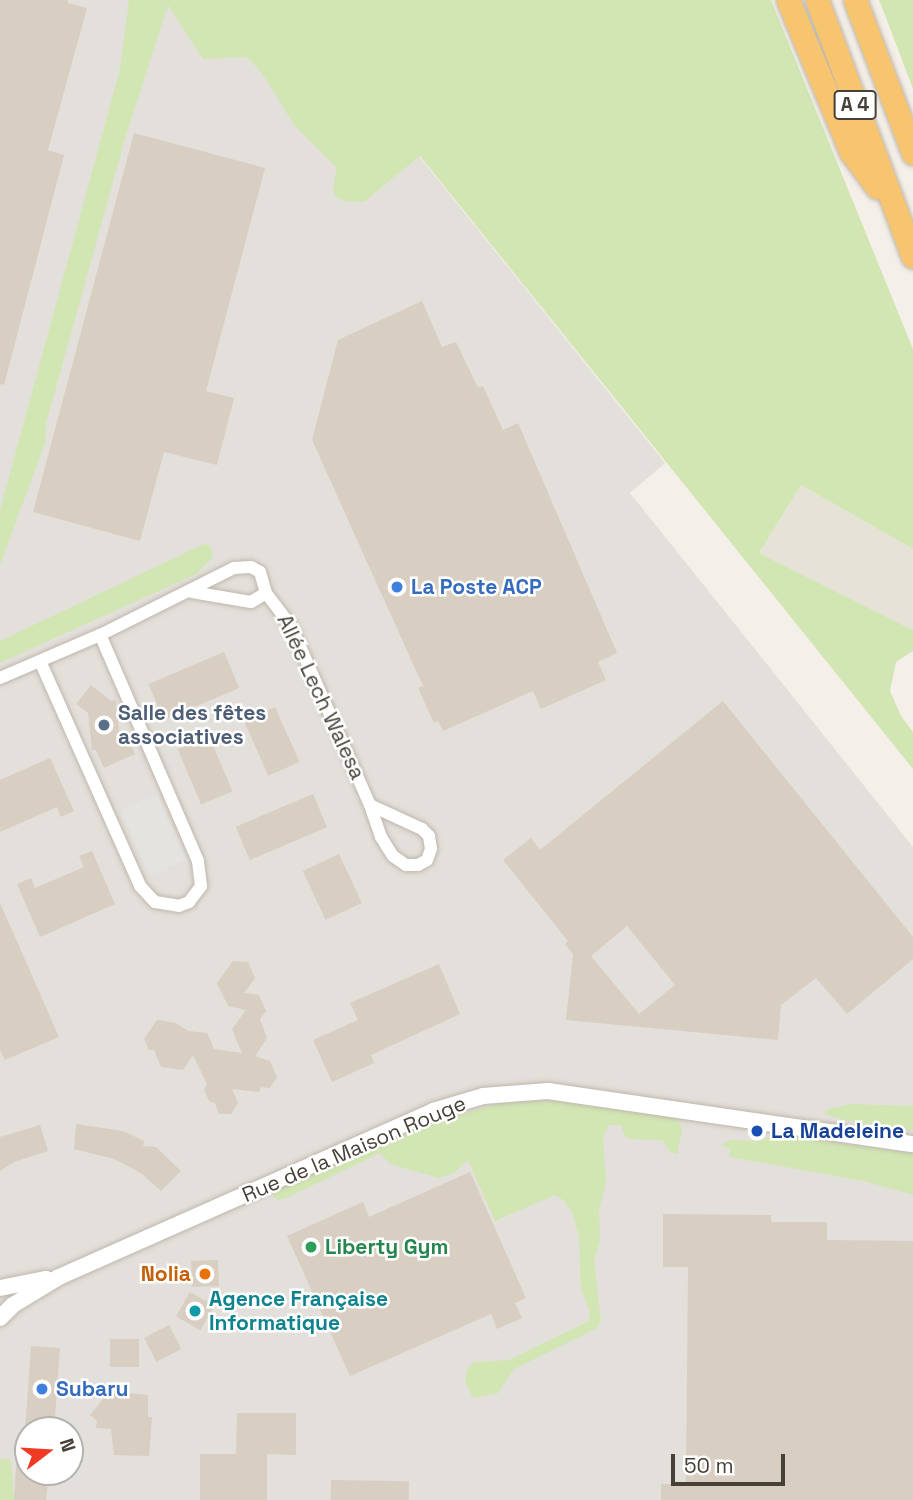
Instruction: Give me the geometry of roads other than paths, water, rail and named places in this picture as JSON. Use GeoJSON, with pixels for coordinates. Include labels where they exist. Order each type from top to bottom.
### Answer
{"type":"FeatureCollection","features":[{"type":"Feature","properties":{"kind":"highway"},"geometry":{"type":"LineString","coordinates":[[788,0],[851,152],[894,209]]}},
{"type":"Feature","properties":{"kind":"highway","name":"A 4"},"geometry":{"type":"LineString","coordinates":[[817,0],[913,257]]}},
{"type":"Feature","properties":{"kind":"highway","name":"A 4"},"geometry":{"type":"LineString","coordinates":[[855,0],[913,153]]}},
{"type":"Feature","properties":{"kind":"street","name":"Allée Lech Walesa"},"geometry":{"type":"LineString","coordinates":[[0,678],[100,635],[192,592],[204,582],[243,566],[260,572],[266,593],[291,626],[370,805],[381,837],[393,856],[406,865],[418,865],[427,860],[431,849],[429,836],[422,828],[370,805]]}},
{"type":"Feature","properties":{"kind":"street","name":"Allée Lech Walesa"},"geometry":{"type":"LineString","coordinates":[[192,592],[251,603],[266,593]]}},
{"type":"Feature","properties":{"kind":"street"},"geometry":{"type":"LineString","coordinates":[[40,661],[140,886],[155,902],[179,906],[189,902],[201,886],[198,861],[100,635]]}},
{"type":"Feature","properties":{"kind":"street","name":"Rue de la Maison Rouge"},"geometry":{"type":"LineString","coordinates":[[59,1277],[433,1111],[483,1096],[558,1092],[913,1144]]}},
{"type":"Feature","properties":{"kind":"street"},"geometry":{"type":"LineString","coordinates":[[0,1288],[59,1277]]}},
{"type":"Feature","properties":{"kind":"street"},"geometry":{"type":"LineString","coordinates":[[0,1318],[13,1305],[59,1277]]}},
{"type":"Feature","properties":{"kind":"place","name":"La Poste ACP"},"geometry":{"type":"Point","coordinates":[397,587]}},
{"type":"Feature","properties":{"kind":"place","name":"Salle des fêtes associatives"},"geometry":{"type":"Point","coordinates":[104,725]}},
{"type":"Feature","properties":{"kind":"place","name":"La Madeleine"},"geometry":{"type":"Point","coordinates":[757,1131]}},
{"type":"Feature","properties":{"kind":"place","name":"Liberty Gym"},"geometry":{"type":"Point","coordinates":[311,1247]}},
{"type":"Feature","properties":{"kind":"place","name":"Nolia"},"geometry":{"type":"Point","coordinates":[205,1274]}},
{"type":"Feature","properties":{"kind":"place","name":"Agence Française Informatique"},"geometry":{"type":"Point","coordinates":[195,1311]}},
{"type":"Feature","properties":{"kind":"place","name":"Subaru"},"geometry":{"type":"Point","coordinates":[42,1389]}}]}
